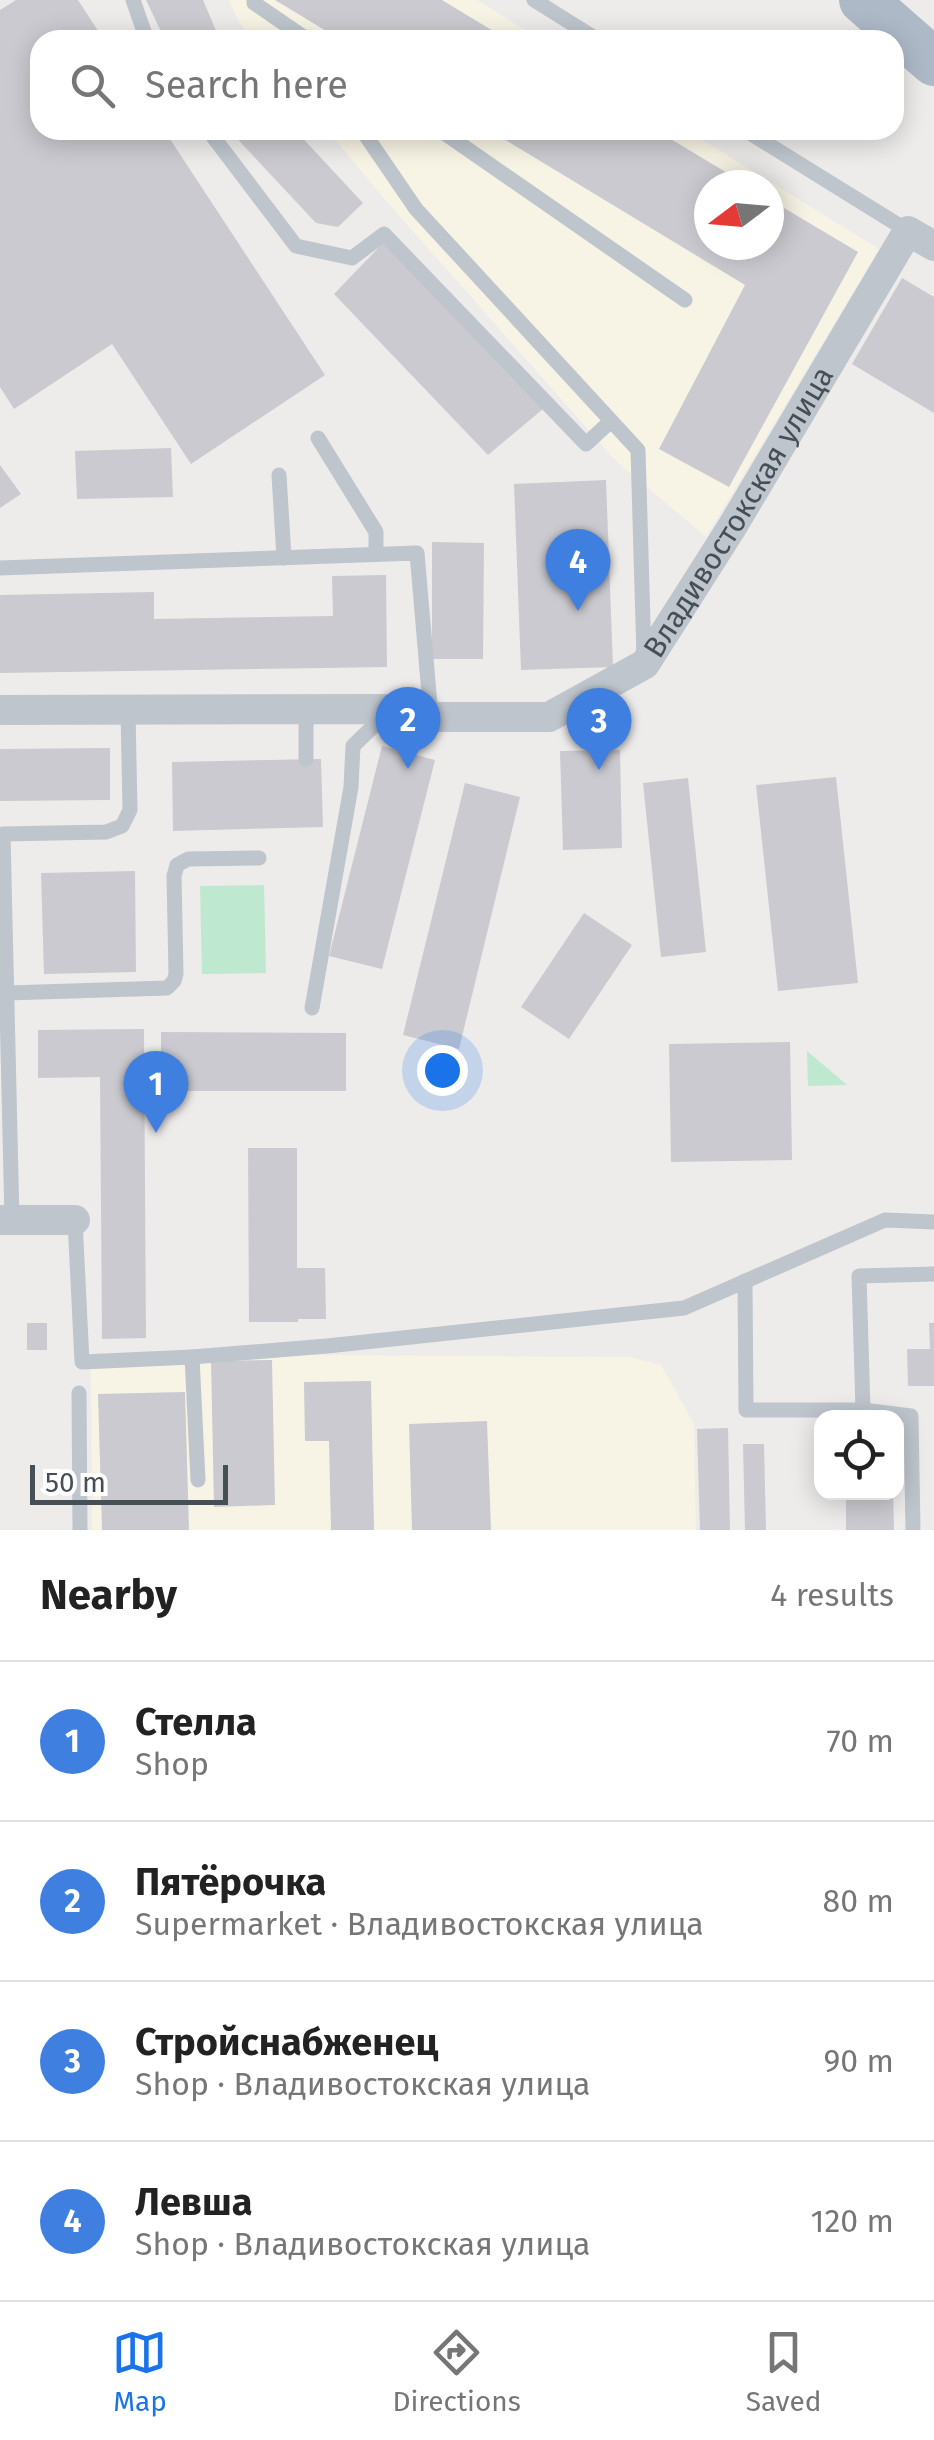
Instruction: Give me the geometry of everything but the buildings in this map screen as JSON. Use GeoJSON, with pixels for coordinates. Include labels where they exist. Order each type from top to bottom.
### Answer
{"type":"FeatureCollection","features":[{"type":"Feature","properties":{"kind":"main road"},"geometry":{"type":"LineString","coordinates":[[864,0],[898,30]]}},
{"type":"Feature","properties":{"kind":"main road"},"geometry":{"type":"LineString","coordinates":[[885,0],[934,27]]}},
{"type":"Feature","properties":{"kind":"main road"},"geometry":{"type":"LineString","coordinates":[[904,35],[934,62]]}},
{"type":"Feature","properties":{"kind":"street","name":"Владивостокская улица"},"geometry":{"type":"LineString","coordinates":[[0,710],[391,709],[431,717],[548,716],[645,664],[921,238]]}},
{"type":"Feature","properties":{"kind":"street"},"geometry":{"type":"LineString","coordinates":[[6,1220],[76,1220]]}},
{"type":"Feature","properties":{"kind":"lane"},"geometry":{"type":"LineString","coordinates":[[132,0],[143,30]]}},
{"type":"Feature","properties":{"kind":"lane"},"geometry":{"type":"LineString","coordinates":[[254,0],[290,30]]}},
{"type":"Feature","properties":{"kind":"lane"},"geometry":{"type":"LineString","coordinates":[[534,0],[582,30]]}},
{"type":"Feature","properties":{"kind":"lane"},"geometry":{"type":"LineString","coordinates":[[216,140],[296,246],[352,258],[384,234],[586,444],[611,421]]}},
{"type":"Feature","properties":{"kind":"lane"},"geometry":{"type":"LineString","coordinates":[[369,140],[416,209],[638,450],[645,664]]}},
{"type":"Feature","properties":{"kind":"lane"},"geometry":{"type":"LineString","coordinates":[[454,140],[686,300]]}},
{"type":"Feature","properties":{"kind":"lane"},"geometry":{"type":"LineString","coordinates":[[760,140],[921,238]]}},
{"type":"Feature","properties":{"kind":"lane"},"geometry":{"type":"LineString","coordinates":[[318,438],[376,532],[376,554]]}},
{"type":"Feature","properties":{"kind":"lane"},"geometry":{"type":"LineString","coordinates":[[279,475],[284,558]]}},
{"type":"Feature","properties":{"kind":"lane"},"geometry":{"type":"LineString","coordinates":[[0,568],[417,553],[431,717]]}},
{"type":"Feature","properties":{"kind":"lane"},"geometry":{"type":"LineString","coordinates":[[306,709],[306,759]]}},
{"type":"Feature","properties":{"kind":"lane"},"geometry":{"type":"LineString","coordinates":[[312,1008],[351,787],[353,746],[391,709]]}},
{"type":"Feature","properties":{"kind":"lane"},"geometry":{"type":"LineString","coordinates":[[6,1220],[2,833],[106,832],[122,826],[130,810],[128,711]]}},
{"type":"Feature","properties":{"kind":"lane"},"geometry":{"type":"LineString","coordinates":[[6,993],[167,988],[176,974],[174,876],[178,866],[188,860],[259,858]]}},
{"type":"Feature","properties":{"kind":"lane"},"geometry":{"type":"LineString","coordinates":[[76,1220],[82,1362],[192,1358],[327,1346],[684,1308],[885,1220],[934,1222]]}},
{"type":"Feature","properties":{"kind":"lane"},"geometry":{"type":"LineString","coordinates":[[863,1410],[859,1276],[934,1274]]}},
{"type":"Feature","properties":{"kind":"lane"},"geometry":{"type":"LineString","coordinates":[[745,1282],[746,1410],[814,1410]]}},
{"type":"Feature","properties":{"kind":"lane"},"geometry":{"type":"LineString","coordinates":[[192,1358],[198,1480]]}},
{"type":"Feature","properties":{"kind":"lane"},"geometry":{"type":"LineString","coordinates":[[79,1393],[80,1530]]}},
{"type":"Feature","properties":{"kind":"lane"},"geometry":{"type":"LineString","coordinates":[[904,1415],[911,1416],[913,1530]]}},
{"type":"Feature","properties":{"kind":"shaded area"},"geometry":{"type":"Polygon","coordinates":[[[229,0],[477,0],[525,30],[246,30],[229,0]]]}},
{"type":"Feature","properties":{"kind":"shaded area"},"geometry":{"type":"Polygon","coordinates":[[[335,140],[702,140],[751,170],[694,170],[694,260],[784,260],[784,190],[879,249],[706,537],[614,459],[335,140]]]}},
{"type":"Feature","properties":{"kind":"shaded area"},"geometry":{"type":"Polygon","coordinates":[[[299,1355],[631,1357],[661,1365],[694,1424],[696,1530],[92,1530],[91,1369],[299,1355]]]}},
{"type":"Feature","properties":{"kind":"green space"},"geometry":{"type":"Polygon","coordinates":[[[264,885],[266,973],[202,974],[200,886],[264,885]]]}},
{"type":"Feature","properties":{"kind":"green space"},"geometry":{"type":"Polygon","coordinates":[[[807,1051],[847,1085],[808,1086],[807,1051]]]}},
{"type":"Feature","properties":{"kind":"place","name":"Левша"},"geometry":{"type":"Point","coordinates":[578,611]}},
{"type":"Feature","properties":{"kind":"place","name":"Пятёрочка"},"geometry":{"type":"Point","coordinates":[408,769]}},
{"type":"Feature","properties":{"kind":"place","name":"Стройснабженец"},"geometry":{"type":"Point","coordinates":[599,770]}},
{"type":"Feature","properties":{"kind":"place","name":"Стелла"},"geometry":{"type":"Point","coordinates":[156,1133]}}]}
